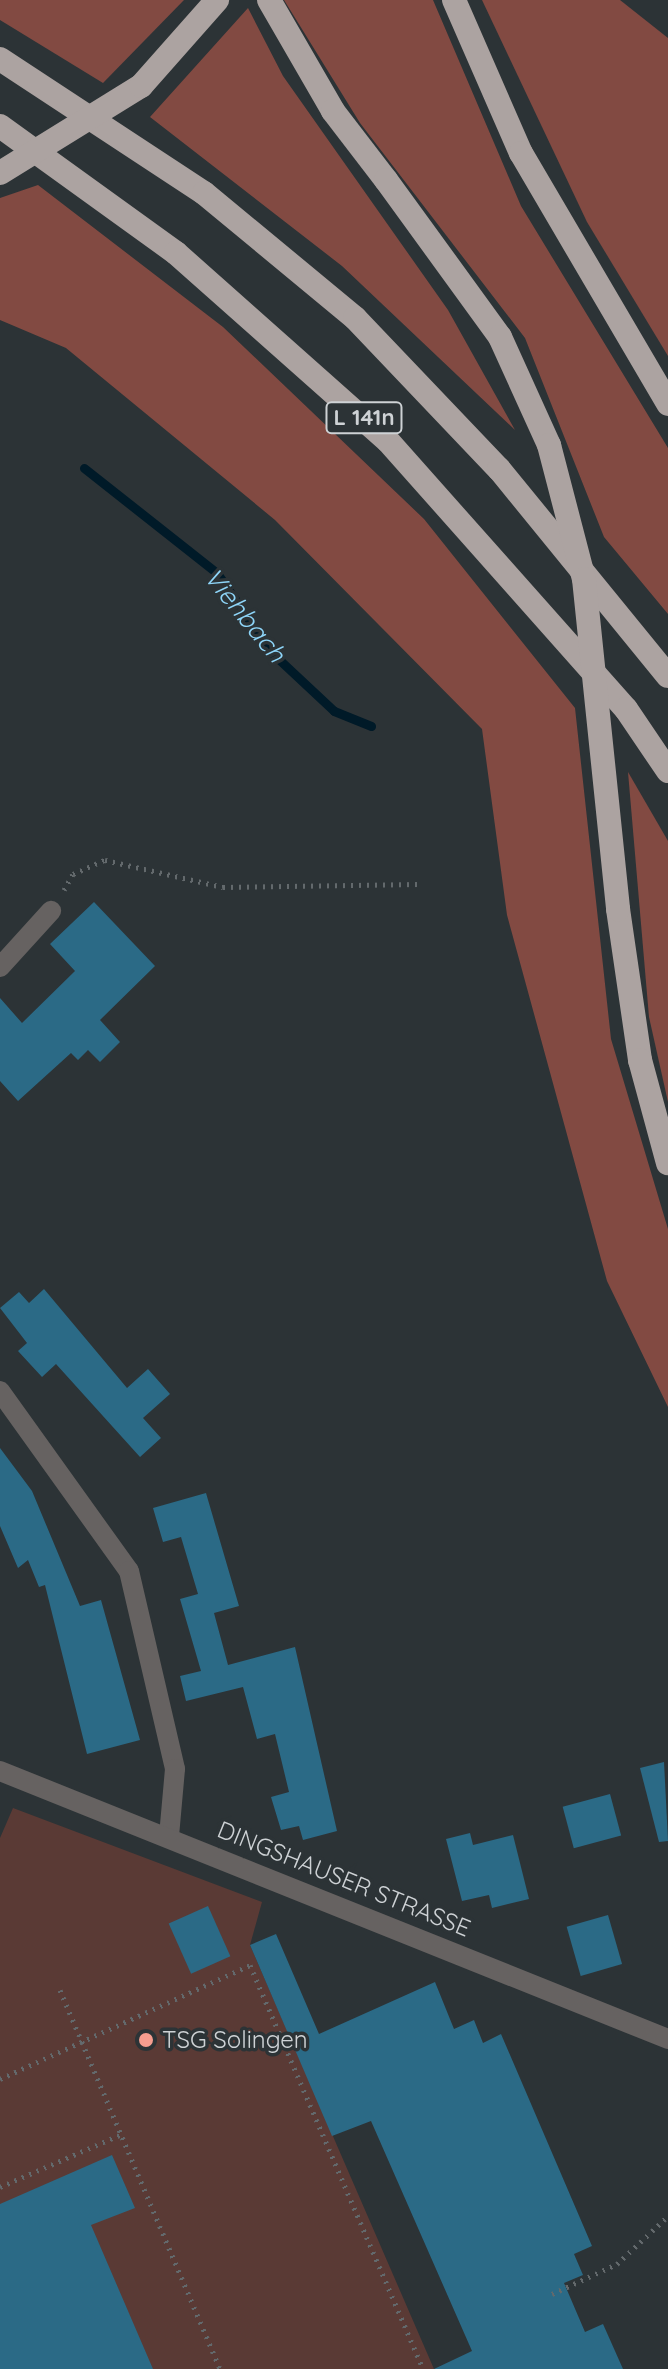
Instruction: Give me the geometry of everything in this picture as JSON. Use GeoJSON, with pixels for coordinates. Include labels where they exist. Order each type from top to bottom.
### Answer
{"type":"FeatureCollection","features":[{"type":"Feature","properties":{"kind":"highway"},"geometry":{"type":"LineString","coordinates":[[0,173],[141,86],[217,0]]}},
{"type":"Feature","properties":{"kind":"highway"},"geometry":{"type":"LineString","coordinates":[[269,0],[333,111],[500,337],[549,445],[584,579],[618,909],[640,1060],[668,1163]]}},
{"type":"Feature","properties":{"kind":"highway"},"geometry":{"type":"LineString","coordinates":[[454,0],[521,153],[668,404]]}},
{"type":"Feature","properties":{"kind":"highway","name":"L 141n"},"geometry":{"type":"LineString","coordinates":[[0,59],[204,193],[355,318],[499,469],[668,676]]}},
{"type":"Feature","properties":{"kind":"highway","name":"L 141n"},"geometry":{"type":"LineString","coordinates":[[0,126],[176,253],[388,441],[626,709],[668,771]]}},
{"type":"Feature","properties":{"kind":"street"},"geometry":{"type":"LineString","coordinates":[[0,967],[51,911]]}},
{"type":"Feature","properties":{"kind":"street"},"geometry":{"type":"LineString","coordinates":[[0,1391],[129,1571],[175,1769],[169,1836]]}},
{"type":"Feature","properties":{"kind":"street","name":"DINGSHAUSER STRASSE"},"geometry":{"type":"LineString","coordinates":[[0,1771],[169,1836],[668,2039]]}},
{"type":"Feature","properties":{"kind":"path"},"geometry":{"type":"LineString","coordinates":[[51,911],[73,874],[105,860],[223,887],[419,884]]}},
{"type":"Feature","properties":{"kind":"path"},"geometry":{"type":"LineString","coordinates":[[0,2079],[250,1965],[423,2369]]}},
{"type":"Feature","properties":{"kind":"path"},"geometry":{"type":"LineString","coordinates":[[60,1990],[220,2369]]}},
{"type":"Feature","properties":{"kind":"path"},"geometry":{"type":"LineString","coordinates":[[0,2187],[122,2134]]}},
{"type":"Feature","properties":{"kind":"path"},"geometry":{"type":"LineString","coordinates":[[552,2294],[617,2264],[668,2216]]}},
{"type":"Feature","properties":{"kind":"shaded area"},"geometry":{"type":"Polygon","coordinates":[[[0,0],[184,0],[103,83],[0,20],[0,0]]]}},
{"type":"Feature","properties":{"kind":"shaded area"},"geometry":{"type":"Polygon","coordinates":[[[284,0],[433,0],[521,206],[668,448],[668,614],[604,537],[525,338],[360,123],[284,0]]]}},
{"type":"Feature","properties":{"kind":"shaded area"},"geometry":{"type":"Polygon","coordinates":[[[482,0],[620,0],[668,38],[668,356],[587,222],[482,0]]]}},
{"type":"Feature","properties":{"kind":"shaded area"},"geometry":{"type":"Polygon","coordinates":[[[248,8],[283,76],[448,310],[515,430],[342,266],[150,117],[248,8]]]}},
{"type":"Feature","properties":{"kind":"shaded area"},"geometry":{"type":"Polygon","coordinates":[[[38,185],[223,327],[424,519],[575,708],[611,1039],[668,1229],[668,1407],[607,1281],[507,915],[482,729],[275,520],[66,348],[0,320],[0,198],[38,185]]]}},
{"type":"Feature","properties":{"kind":"shaded area"},"geometry":{"type":"Polygon","coordinates":[[[628,772],[668,841],[668,1102],[649,1017],[628,772]]]}},
{"type":"Feature","properties":{"kind":"shaded area","name":"TSG Solingen"},"geometry":{"type":"Polygon","coordinates":[[[13,1808],[262,1902],[250,1945],[434,2369],[0,2369],[0,1838],[13,1808]]]}},
{"type":"Feature","properties":{"kind":"building"},"geometry":{"type":"Polygon","coordinates":[[[94,902],[155,966],[100,1020],[120,1042],[100,1062],[88,1050],[78,1060],[71,1053],[18,1101],[0,1081],[0,998],[22,1023],[75,971],[50,944],[94,902]]]}},
{"type":"Feature","properties":{"kind":"building"},"geometry":{"type":"Polygon","coordinates":[[[44,1289],[127,1388],[148,1369],[170,1394],[143,1418],[161,1438],[140,1457],[56,1364],[42,1377],[18,1351],[27,1343],[0,1308],[19,1292],[29,1303],[44,1289]]]}},
{"type":"Feature","properties":{"kind":"building"},"geometry":{"type":"Polygon","coordinates":[[[0,1448],[32,1491],[80,1606],[101,1600],[140,1740],[87,1754],[45,1585],[39,1587],[28,1560],[18,1568],[0,1526],[0,1448]]]}},
{"type":"Feature","properties":{"kind":"building"},"geometry":{"type":"Polygon","coordinates":[[[206,1493],[239,1606],[214,1613],[228,1665],[295,1647],[337,1831],[303,1840],[299,1826],[281,1830],[271,1797],[289,1792],[275,1734],[257,1739],[243,1687],[186,1701],[180,1676],[201,1671],[180,1599],[198,1594],[181,1537],[163,1542],[153,1508],[206,1493]]]}},
{"type":"Feature","properties":{"kind":"building"},"geometry":{"type":"Polygon","coordinates":[[[664,1762],[668,1841],[659,1842],[640,1768],[664,1762]]]}},
{"type":"Feature","properties":{"kind":"building"},"geometry":{"type":"Polygon","coordinates":[[[610,1794],[621,1836],[574,1848],[563,1807],[610,1794]]]}},
{"type":"Feature","properties":{"kind":"building"},"geometry":{"type":"Polygon","coordinates":[[[470,1833],[473,1845],[513,1835],[529,1899],[492,1908],[489,1895],[462,1901],[446,1839],[470,1833]]]}},
{"type":"Feature","properties":{"kind":"building"},"geometry":{"type":"Polygon","coordinates":[[[208,1906],[230,1956],[191,1974],[169,1923],[208,1906]]]}},
{"type":"Feature","properties":{"kind":"building"},"geometry":{"type":"Polygon","coordinates":[[[608,1915],[622,1964],[581,1976],[567,1927],[608,1915]]]}},
{"type":"Feature","properties":{"kind":"building"},"geometry":{"type":"Polygon","coordinates":[[[276,1934],[319,2034],[435,1982],[454,2029],[474,2020],[483,2043],[501,2034],[592,2246],[574,2254],[583,2275],[564,2283],[585,2332],[603,2324],[623,2369],[434,2369],[472,2351],[371,2121],[332,2136],[250,1945],[276,1934]]]}},
{"type":"Feature","properties":{"kind":"building"},"geometry":{"type":"Polygon","coordinates":[[[112,2155],[135,2208],[91,2225],[153,2369],[0,2369],[0,2204],[112,2155]]]}},
{"type":"Feature","properties":{"kind":"waterway","name":"Viehbach"},"geometry":{"type":"LineString","coordinates":[[84,468],[217,573],[271,652],[334,711],[371,726]]}},
{"type":"Feature","properties":{"kind":"place","name":"TSG Solingen"},"geometry":{"type":"Point","coordinates":[146,2040]}}]}
